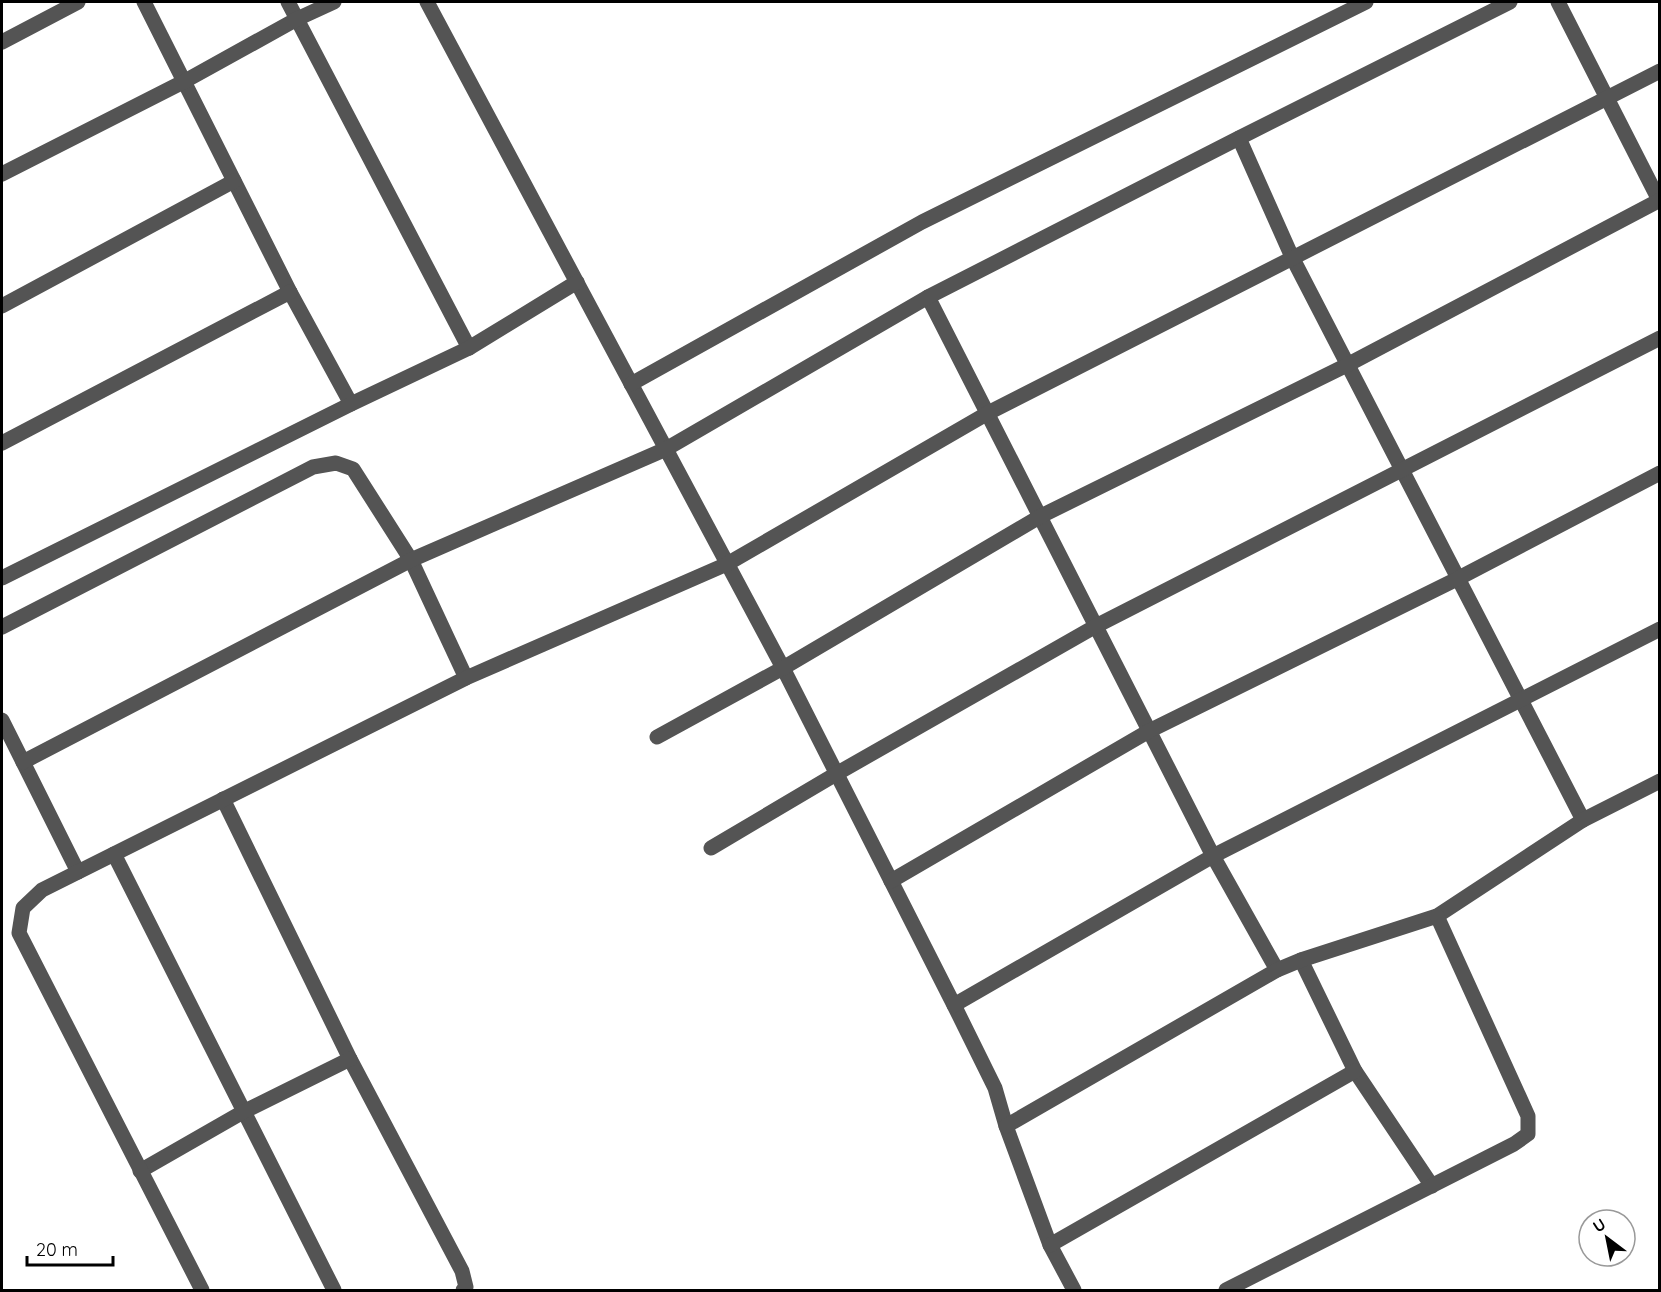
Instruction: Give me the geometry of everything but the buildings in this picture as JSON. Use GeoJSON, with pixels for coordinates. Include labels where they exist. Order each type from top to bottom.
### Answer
{"type":"FeatureCollection","features":[{"type":"Feature","properties":{"kind":"street"},"geometry":{"type":"LineString","coordinates":[[2,42],[78,2]]}},
{"type":"Feature","properties":{"kind":"street"},"geometry":{"type":"LineString","coordinates":[[144,2],[290,292],[351,404]]}},
{"type":"Feature","properties":{"kind":"street"},"geometry":{"type":"LineString","coordinates":[[288,2],[469,348]]}},
{"type":"Feature","properties":{"kind":"street"},"geometry":{"type":"LineString","coordinates":[[2,174],[185,81],[297,19],[334,2]]}},
{"type":"Feature","properties":{"kind":"street"},"geometry":{"type":"LineString","coordinates":[[427,2],[783,668],[954,1005],[995,1088],[1006,1126],[1050,1245],[1074,1290]]}},
{"type":"Feature","properties":{"kind":"street"},"geometry":{"type":"LineString","coordinates":[[631,384],[922,222],[1366,2]]}},
{"type":"Feature","properties":{"kind":"street"},"geometry":{"type":"LineString","coordinates":[[23,762],[411,560],[666,449],[928,297],[1510,2]]}},
{"type":"Feature","properties":{"kind":"street"},"geometry":{"type":"LineString","coordinates":[[657,737],[783,668],[1041,516],[1347,365],[1659,201],[1558,2]]}},
{"type":"Feature","properties":{"kind":"street"},"geometry":{"type":"LineString","coordinates":[[202,1290],[19,933],[23,908],[42,890],[466,678],[727,564],[988,413],[1659,71]]}},
{"type":"Feature","properties":{"kind":"street"},"geometry":{"type":"LineString","coordinates":[[1239,138],[1292,258],[1583,820]]}},
{"type":"Feature","properties":{"kind":"street"},"geometry":{"type":"LineString","coordinates":[[2,306],[234,181]]}},
{"type":"Feature","properties":{"kind":"street"},"geometry":{"type":"LineString","coordinates":[[2,578],[351,404],[469,348],[578,282]]}},
{"type":"Feature","properties":{"kind":"street"},"geometry":{"type":"LineString","coordinates":[[2,443],[290,292]]}},
{"type":"Feature","properties":{"kind":"street"},"geometry":{"type":"LineString","coordinates":[[928,297],[1213,856],[1277,970]]}},
{"type":"Feature","properties":{"kind":"street"},"geometry":{"type":"LineString","coordinates":[[711,848],[1096,626],[1659,338]]}},
{"type":"Feature","properties":{"kind":"street"},"geometry":{"type":"LineString","coordinates":[[2,627],[313,467],[336,463],[353,469],[411,560],[466,678]]}},
{"type":"Feature","properties":{"kind":"street"},"geometry":{"type":"LineString","coordinates":[[891,881],[1149,731],[1457,579],[1659,473]]}},
{"type":"Feature","properties":{"kind":"street"},"geometry":{"type":"LineString","coordinates":[[954,1005],[1213,856],[1659,629]]}},
{"type":"Feature","properties":{"kind":"street"},"geometry":{"type":"LineString","coordinates":[[2,720],[78,872]]}},
{"type":"Feature","properties":{"kind":"street"},"geometry":{"type":"LineString","coordinates":[[1006,1126],[1277,970],[1301,960],[1437,916],[1583,820],[1659,782]]}},
{"type":"Feature","properties":{"kind":"street"},"geometry":{"type":"LineString","coordinates":[[223,799],[350,1059],[462,1271],[466,1287],[463,1290]]}},
{"type":"Feature","properties":{"kind":"street"},"geometry":{"type":"LineString","coordinates":[[114,854],[334,1290]]}},
{"type":"Feature","properties":{"kind":"street"},"geometry":{"type":"LineString","coordinates":[[1226,1290],[1514,1144],[1528,1134],[1528,1116],[1437,916]]}},
{"type":"Feature","properties":{"kind":"street"},"geometry":{"type":"LineString","coordinates":[[1301,960],[1355,1071],[1432,1186]]}},
{"type":"Feature","properties":{"kind":"street"},"geometry":{"type":"LineString","coordinates":[[140,1171],[243,1112],[350,1059]]}},
{"type":"Feature","properties":{"kind":"street"},"geometry":{"type":"LineString","coordinates":[[1050,1245],[1355,1071]]}}]}
